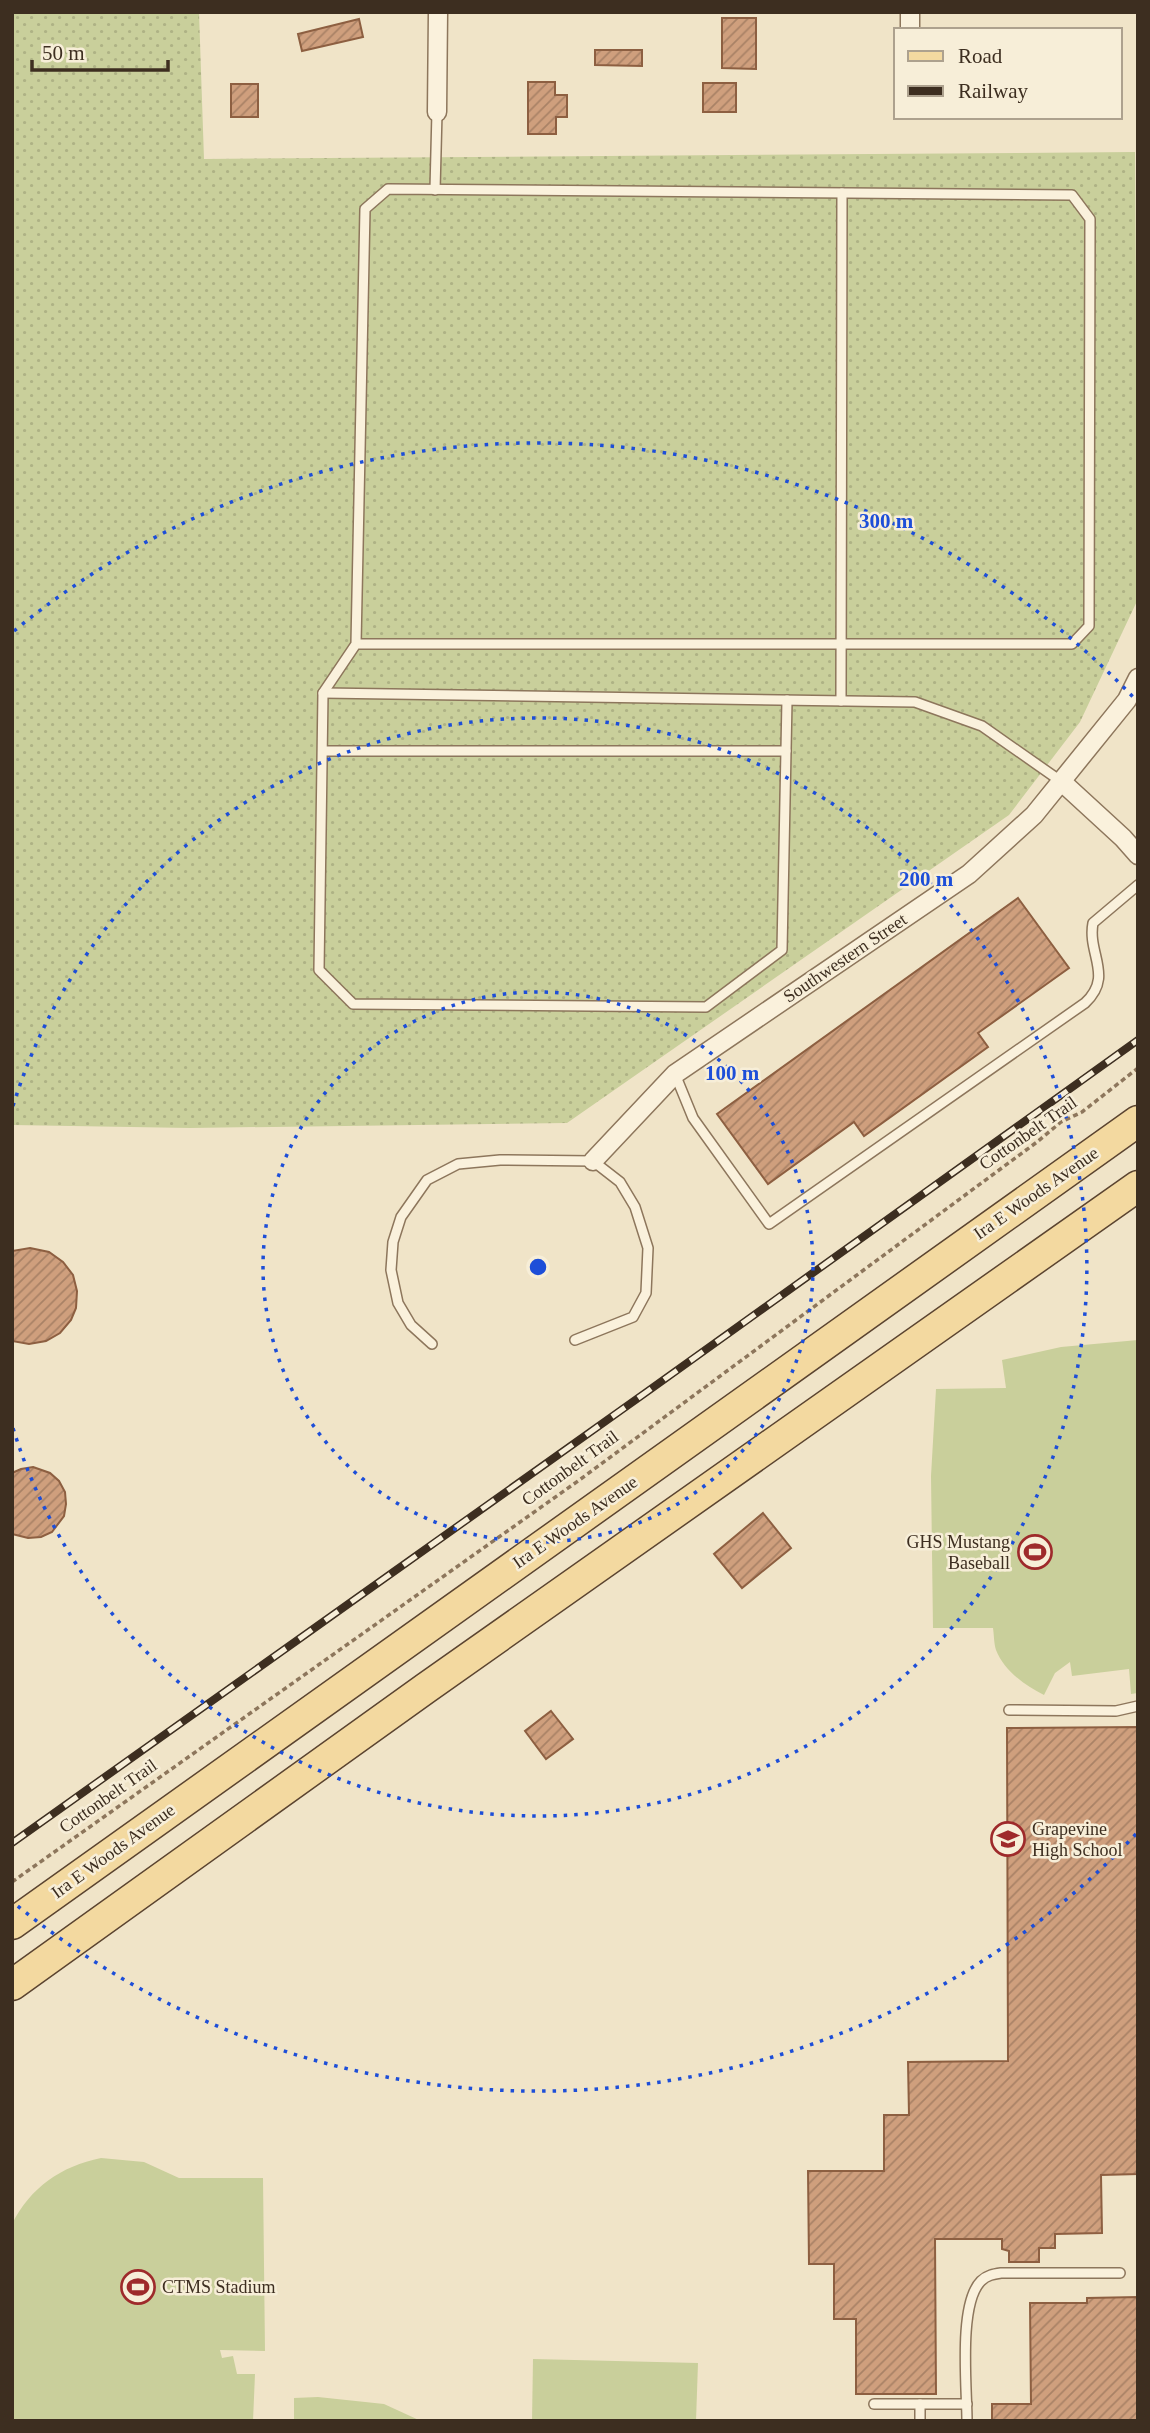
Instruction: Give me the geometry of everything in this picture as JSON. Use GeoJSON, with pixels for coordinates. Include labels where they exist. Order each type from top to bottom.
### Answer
{"type":"FeatureCollection","features":[{"type":"Feature","properties":{"kind":"main road","name":"Ira E Woods Avenue"},"geometry":{"type":"LineString","coordinates":[[12,1924],[1138,1121]]}},
{"type":"Feature","properties":{"kind":"main road"},"geometry":{"type":"LineString","coordinates":[[12,1985],[426,1688],[1138,1186]]}},
{"type":"Feature","properties":{"kind":"street"},"geometry":{"type":"LineString","coordinates":[[437,112],[438,12]]}},
{"type":"Feature","properties":{"kind":"street","name":"Southwestern Street"},"geometry":{"type":"LineString","coordinates":[[593,1161],[675,1074],[969,874],[1034,815],[1127,700],[1138,678]]}},
{"type":"Feature","properties":{"kind":"street"},"geometry":{"type":"LineString","coordinates":[[1062,782],[1138,855]]}},
{"type":"Feature","properties":{"kind":"lane"},"geometry":{"type":"LineString","coordinates":[[435,190],[437,112]]}},
{"type":"Feature","properties":{"kind":"lane"},"geometry":{"type":"LineString","coordinates":[[356,644],[1072,644],[1089,626],[1090,219],[1072,195],[388,189],[365,209],[356,644],[323,693],[319,970],[353,1004],[706,1007],[782,950],[787,700]]}},
{"type":"Feature","properties":{"kind":"lane"},"geometry":{"type":"LineString","coordinates":[[841,701],[842,193]]}},
{"type":"Feature","properties":{"kind":"lane"},"geometry":{"type":"LineString","coordinates":[[323,693],[915,702],[982,726],[1062,782]]}},
{"type":"Feature","properties":{"kind":"lane"},"geometry":{"type":"LineString","coordinates":[[323,751],[786,751]]}},
{"type":"Feature","properties":{"kind":"lane"},"geometry":{"type":"LineString","coordinates":[[675,1074],[693,1118],[769,1224],[1085,1003],[1096,990],[1098,983],[1099,967],[1092,939],[1093,923],[1138,885]]}},
{"type":"Feature","properties":{"kind":"lane"},"geometry":{"type":"LineString","coordinates":[[432,1344],[411,1325],[398,1303],[391,1270],[393,1242],[401,1217],[427,1180],[458,1164],[500,1160],[593,1161],[620,1182],[635,1207],[648,1248],[646,1293],[633,1317],[575,1340]]}},
{"type":"Feature","properties":{"kind":"lane"},"geometry":{"type":"LineString","coordinates":[[1009,1710],[1116,1711],[1138,1706]]}},
{"type":"Feature","properties":{"kind":"lane"},"geometry":{"type":"LineString","coordinates":[[967,2421],[967,2314],[972,2295],[981,2281],[990,2275],[1002,2273],[1120,2273]]}},
{"type":"Feature","properties":{"kind":"lane"},"geometry":{"type":"LineString","coordinates":[[874,2404],[967,2404]]}},
{"type":"Feature","properties":{"kind":"lane"},"geometry":{"type":"LineString","coordinates":[[920,2404],[920,2421]]}},
{"type":"Feature","properties":{"kind":"path","name":"Cottonbelt Trail"},"geometry":{"type":"LineString","coordinates":[[12,1882],[578,1481],[1061,1122],[1082,1112],[1138,1068]]}},
{"type":"Feature","properties":{"kind":"green space"},"geometry":{"type":"Polygon","coordinates":[[[12,12],[199,12],[204,159],[1135,152],[1138,599],[1080,722],[1009,815],[567,1123],[190,1128],[12,1125],[12,12]]]}},
{"type":"Feature","properties":{"kind":"green space","name":"GHS Mustang Baseball"},"geometry":{"type":"Polygon","coordinates":[[[1138,1340],[1138,1693],[1131,1694],[1129,1669],[1072,1676],[1070,1662],[1055,1673],[1044,1695],[1023,1682],[1004,1665],[996,1650],[993,1628],[933,1628],[931,1476],[936,1389],[1006,1388],[1002,1360],[1061,1347],[1138,1340]]]}},
{"type":"Feature","properties":{"kind":"green space","name":"CTMS Stadium"},"geometry":{"type":"Polygon","coordinates":[[[101,2158],[144,2162],[179,2178],[263,2178],[265,2351],[220,2350],[222,2358],[233,2356],[237,2374],[255,2374],[253,2421],[12,2421],[12,2224],[28,2200],[48,2180],[73,2167],[101,2158]]]}},
{"type":"Feature","properties":{"kind":"green space"},"geometry":{"type":"Polygon","coordinates":[[[533,2359],[698,2363],[696,2421],[532,2421],[533,2359]]]}},
{"type":"Feature","properties":{"kind":"green space"},"geometry":{"type":"Polygon","coordinates":[[[318,2397],[384,2404],[421,2421],[294,2421],[294,2398],[318,2397]]]}},
{"type":"Feature","properties":{"kind":"building"},"geometry":{"type":"Polygon","coordinates":[[[722,18],[756,18],[756,69],[722,68],[722,18]]]}},
{"type":"Feature","properties":{"kind":"building"},"geometry":{"type":"Polygon","coordinates":[[[359,19],[363,37],[302,51],[298,34],[359,19]]]}},
{"type":"Feature","properties":{"kind":"building"},"geometry":{"type":"Polygon","coordinates":[[[595,50],[642,50],[642,66],[595,65],[595,50]]]}},
{"type":"Feature","properties":{"kind":"building"},"geometry":{"type":"Polygon","coordinates":[[[528,82],[555,82],[555,95],[567,95],[567,117],[556,117],[556,134],[528,134],[528,82]]]}},
{"type":"Feature","properties":{"kind":"building"},"geometry":{"type":"Polygon","coordinates":[[[703,83],[736,83],[736,112],[703,112],[703,83]]]}},
{"type":"Feature","properties":{"kind":"building"},"geometry":{"type":"Polygon","coordinates":[[[231,84],[258,84],[258,117],[231,117],[231,84]]]}},
{"type":"Feature","properties":{"kind":"building"},"geometry":{"type":"Polygon","coordinates":[[[1018,898],[1069,968],[978,1033],[988,1047],[864,1136],[854,1122],[768,1184],[717,1114],[1018,898]]]}},
{"type":"Feature","properties":{"kind":"building"},"geometry":{"type":"Polygon","coordinates":[[[30,1248],[49,1252],[63,1262],[73,1275],[77,1291],[76,1308],[71,1320],[60,1333],[46,1341],[29,1344],[12,1341],[12,1251],[30,1248]]]}},
{"type":"Feature","properties":{"kind":"building"},"geometry":{"type":"Polygon","coordinates":[[[33,1467],[50,1473],[59,1481],[65,1492],[66,1504],[64,1516],[52,1532],[41,1537],[28,1538],[12,1534],[12,1473],[33,1467]]]}},
{"type":"Feature","properties":{"kind":"building"},"geometry":{"type":"Polygon","coordinates":[[[763,1513],[791,1548],[742,1588],[714,1554],[763,1513]]]}},
{"type":"Feature","properties":{"kind":"building"},"geometry":{"type":"Polygon","coordinates":[[[551,1711],[573,1739],[546,1759],[525,1731],[551,1711]]]}},
{"type":"Feature","properties":{"kind":"building","name":"Grapevine High School"},"geometry":{"type":"Polygon","coordinates":[[[1138,1727],[1138,2174],[1101,2175],[1102,2233],[1055,2234],[1055,2248],[1039,2248],[1039,2262],[1009,2262],[1009,2251],[1002,2249],[1002,2239],[935,2239],[936,2394],[856,2394],[856,2319],[834,2319],[834,2264],[809,2264],[808,2171],[884,2171],[884,2115],[909,2115],[908,2062],[1008,2061],[1007,1728],[1138,1727]]]}},
{"type":"Feature","properties":{"kind":"building"},"geometry":{"type":"Polygon","coordinates":[[[1138,2297],[1138,2421],[992,2421],[992,2404],[1031,2404],[1030,2303],[1087,2303],[1087,2298],[1138,2297]]]}},
{"type":"Feature","properties":{"kind":"railway"},"geometry":{"type":"LineString","coordinates":[[12,1843],[1138,1040]]}},
{"type":"Feature","properties":{"kind":"place","name":"GHS Mustang Baseball"},"geometry":{"type":"Point","coordinates":[1035,1552]}},
{"type":"Feature","properties":{"kind":"place","name":"Grapevine High School"},"geometry":{"type":"Point","coordinates":[1008,1839]}},
{"type":"Feature","properties":{"kind":"place","name":"CTMS Stadium"},"geometry":{"type":"Point","coordinates":[138,2287]}}]}
